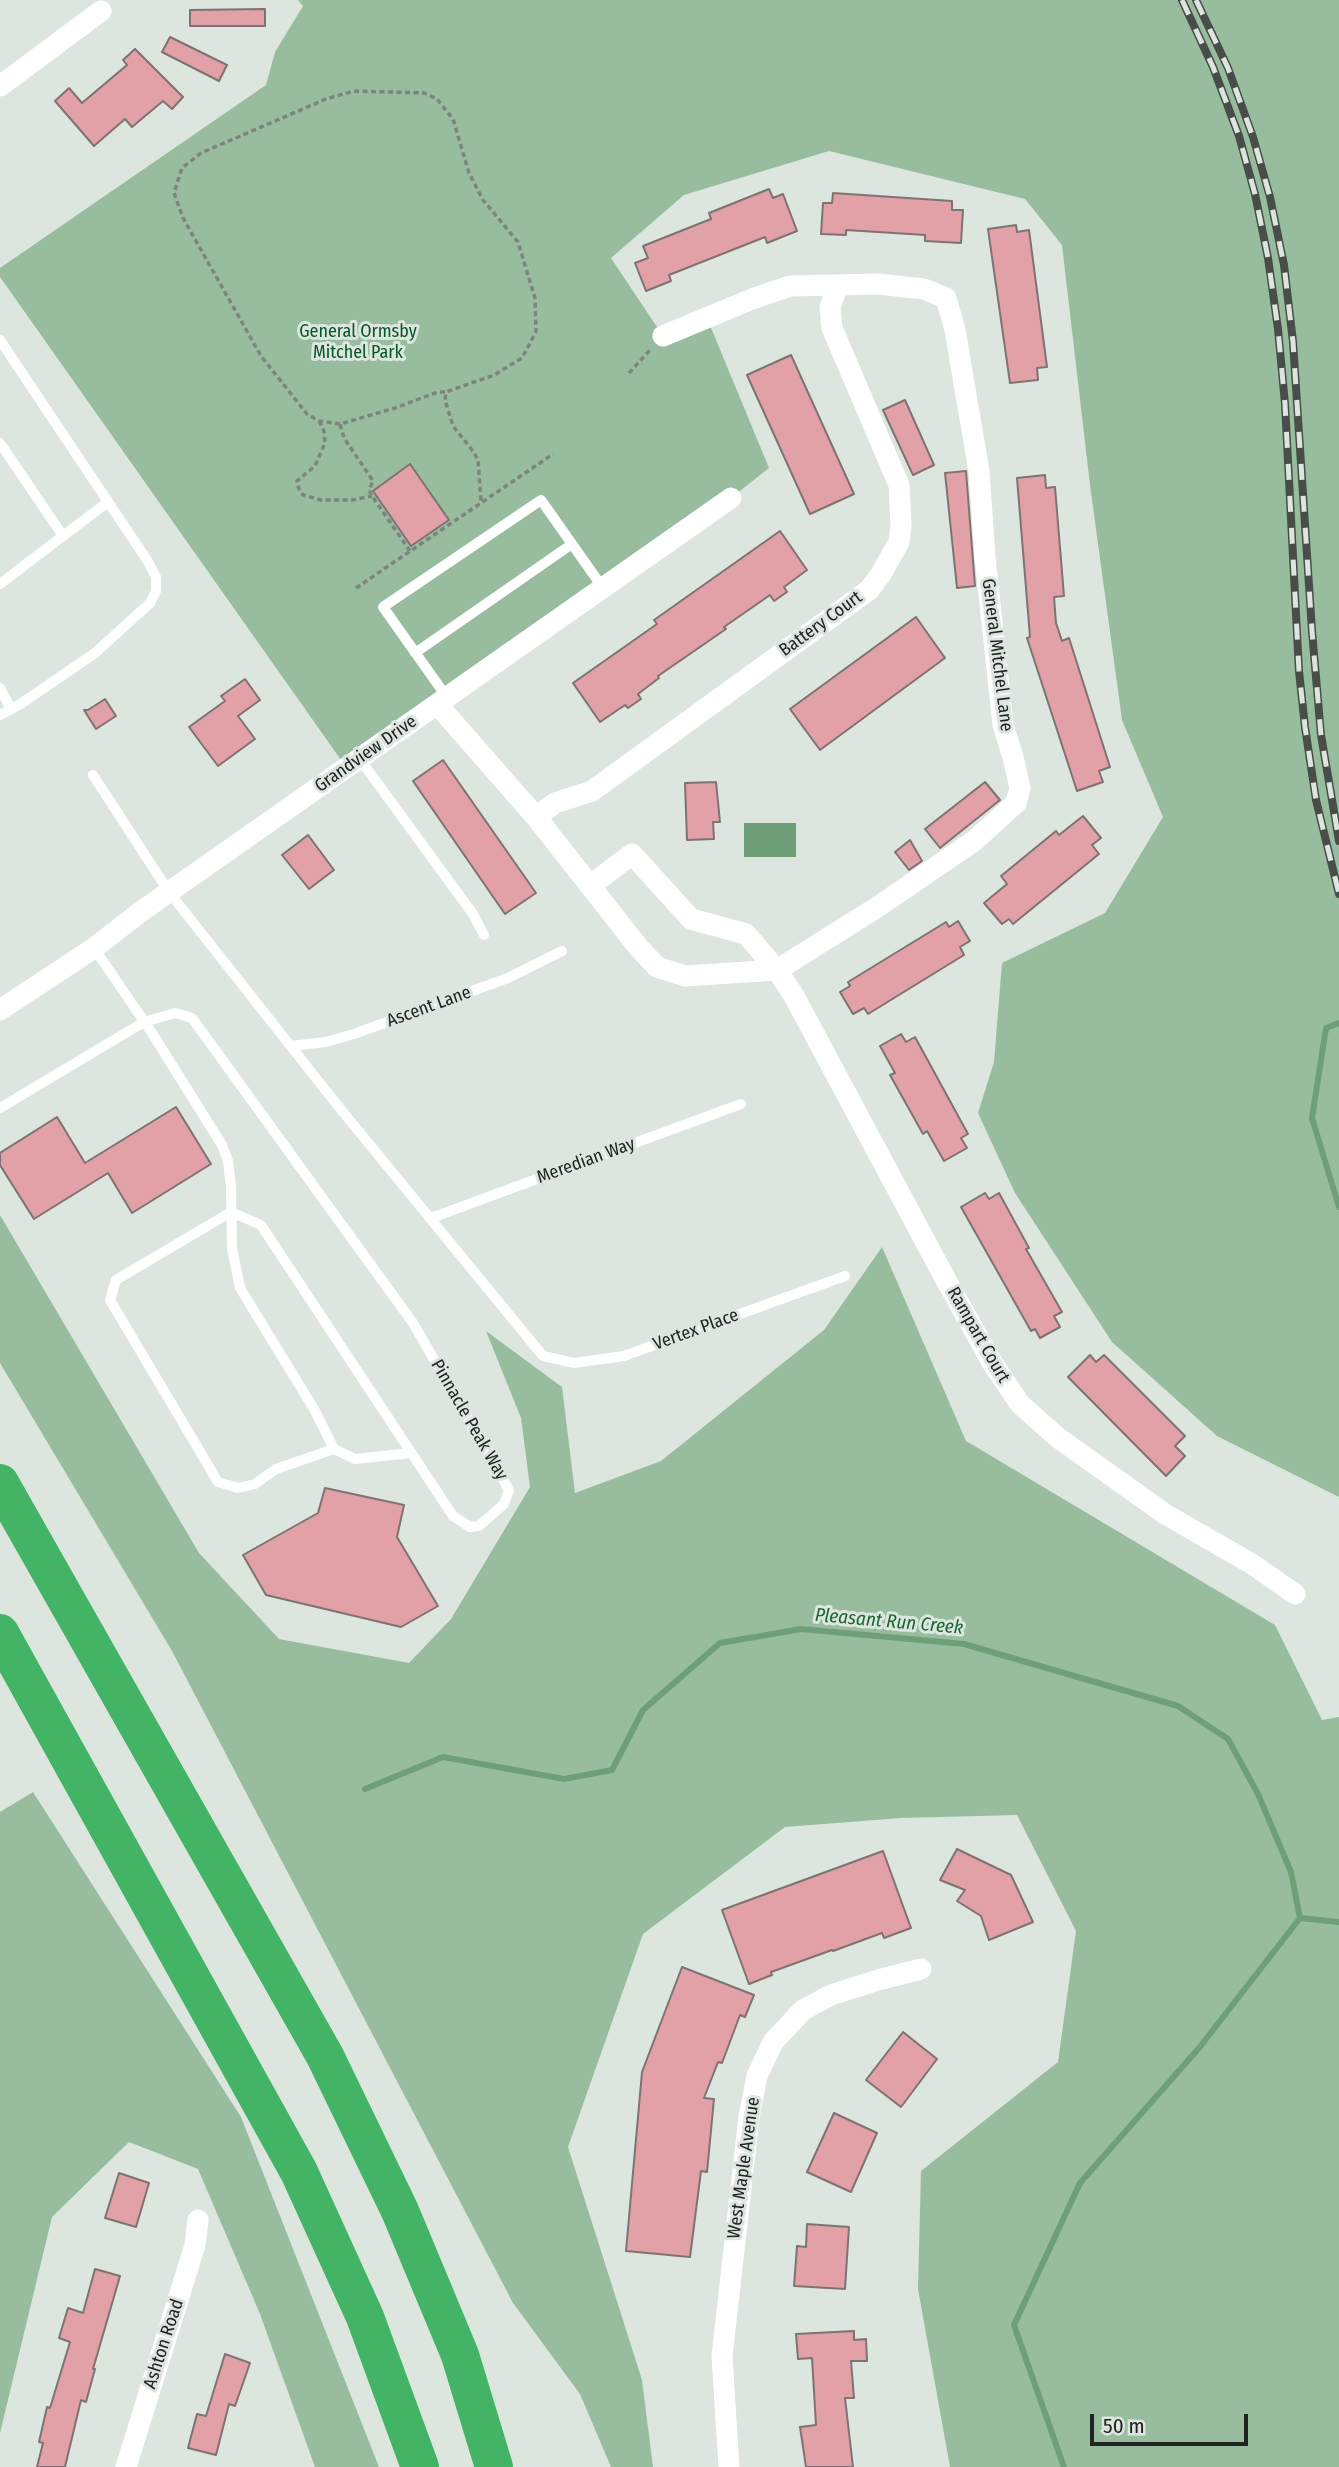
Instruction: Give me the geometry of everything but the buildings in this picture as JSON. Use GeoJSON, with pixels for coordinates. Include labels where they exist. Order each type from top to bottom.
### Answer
{"type":"FeatureCollection","features":[{"type":"Feature","properties":{"kind":"highway"},"geometry":{"type":"LineString","coordinates":[[0,1483],[326,2056],[400,2211],[460,2355],[494,2467]]}},
{"type":"Feature","properties":{"kind":"highway"},"geometry":{"type":"LineString","coordinates":[[0,1633],[299,2172],[365,2317],[419,2467]]}},
{"type":"Feature","properties":{"kind":"street"},"geometry":{"type":"LineString","coordinates":[[0,86],[101,11]]}},
{"type":"Feature","properties":{"kind":"street","name":"General Mitchel Lane"},"geometry":{"type":"LineString","coordinates":[[441,700],[639,948],[657,967],[685,976],[777,970],[876,908],[974,841],[1016,803],[1020,788],[1003,724],[985,557],[979,471],[955,330],[946,298],[924,289],[878,284],[790,286],[663,336]]}},
{"type":"Feature","properties":{"kind":"street","name":"Battery Court"},"geometry":{"type":"LineString","coordinates":[[536,817],[555,803],[592,792],[869,590],[881,574],[898,542],[901,525],[899,485],[832,328],[830,307],[838,285]]}},
{"type":"Feature","properties":{"kind":"street","name":"Grandview Drive"},"geometry":{"type":"LineString","coordinates":[[0,1010],[94,948],[169,892],[731,498]]}},
{"type":"Feature","properties":{"kind":"street","name":"Rampart Court"},"geometry":{"type":"LineString","coordinates":[[591,885],[632,854],[691,919],[746,934],[777,970],[793,996],[993,1364],[1020,1404],[1058,1437],[1165,1514],[1252,1564],[1295,1594]]}},
{"type":"Feature","properties":{"kind":"street","name":"West Maple Avenue"},"geometry":{"type":"LineString","coordinates":[[729,2467],[722,2356],[749,2117],[757,2077],[773,2042],[803,2010],[831,1995],[921,1969]]}},
{"type":"Feature","properties":{"kind":"street","name":"Ashton Road"},"geometry":{"type":"LineString","coordinates":[[126,2467],[195,2245],[198,2220]]}},
{"type":"Feature","properties":{"kind":"lane"},"geometry":{"type":"LineString","coordinates":[[0,340],[156,577],[156,591],[150,603],[95,653],[0,715]]}},
{"type":"Feature","properties":{"kind":"lane"},"geometry":{"type":"LineString","coordinates":[[0,443],[64,536]]}},
{"type":"Feature","properties":{"kind":"lane"},"geometry":{"type":"LineString","coordinates":[[441,700],[415,653],[383,607],[541,500],[603,588]]}},
{"type":"Feature","properties":{"kind":"lane"},"geometry":{"type":"LineString","coordinates":[[0,584],[108,502]]}},
{"type":"Feature","properties":{"kind":"lane"},"geometry":{"type":"LineString","coordinates":[[415,653],[572,544]]}},
{"type":"Feature","properties":{"kind":"lane"},"geometry":{"type":"LineString","coordinates":[[0,688],[11,709]]}},
{"type":"Feature","properties":{"kind":"lane"},"geometry":{"type":"LineString","coordinates":[[359,758],[473,914],[484,935]]}},
{"type":"Feature","properties":{"kind":"lane"},"geometry":{"type":"LineString","coordinates":[[93,775],[169,892],[431,1218]]}},
{"type":"Feature","properties":{"kind":"lane"},"geometry":{"type":"LineString","coordinates":[[94,948],[222,1145],[230,1174],[232,1248],[240,1288],[314,1409],[334,1449],[355,1459],[411,1453]]}},
{"type":"Feature","properties":{"kind":"lane","name":"Ascent Lane"},"geometry":{"type":"LineString","coordinates":[[291,1046],[326,1042],[354,1034],[509,978],[562,951]]}},
{"type":"Feature","properties":{"kind":"lane","name":"Pinnacle Peak Way"},"geometry":{"type":"LineString","coordinates":[[144,1022],[175,1013],[192,1018],[413,1324],[509,1490],[504,1504],[479,1526],[470,1527],[453,1516],[261,1225],[232,1212]]}},
{"type":"Feature","properties":{"kind":"lane"},"geometry":{"type":"LineString","coordinates":[[0,1108],[144,1022]]}},
{"type":"Feature","properties":{"kind":"lane","name":"Meredian Way"},"geometry":{"type":"LineString","coordinates":[[431,1218],[741,1104]]}},
{"type":"Feature","properties":{"kind":"lane"},"geometry":{"type":"LineString","coordinates":[[232,1212],[116,1280],[110,1300],[218,1482],[238,1488],[255,1484],[276,1469],[334,1449]]}},
{"type":"Feature","properties":{"kind":"lane","name":"Vertex Place"},"geometry":{"type":"LineString","coordinates":[[431,1218],[543,1356],[574,1363],[624,1356],[845,1276]]}},
{"type":"Feature","properties":{"kind":"path"},"geometry":{"type":"LineString","coordinates":[[354,91],[424,93],[437,99],[453,118],[469,173],[483,200],[518,242],[535,298],[536,331],[522,359],[494,375],[446,392],[438,392],[340,424],[319,421],[307,414],[261,356],[183,218],[174,193],[182,168],[201,153],[326,99],[354,91]]}},
{"type":"Feature","properties":{"kind":"path"},"geometry":{"type":"LineString","coordinates":[[629,373],[663,336]]}},
{"type":"Feature","properties":{"kind":"path"},"geometry":{"type":"LineString","coordinates":[[446,392],[445,400],[453,426],[478,460],[481,501]]}},
{"type":"Feature","properties":{"kind":"path"},"geometry":{"type":"LineString","coordinates":[[319,421],[324,431],[325,443],[314,466],[297,481],[303,495],[321,500],[352,500],[372,496]]}},
{"type":"Feature","properties":{"kind":"path"},"geometry":{"type":"LineString","coordinates":[[340,424],[344,438],[373,481],[369,490],[372,496],[410,551]]}},
{"type":"Feature","properties":{"kind":"path"},"geometry":{"type":"LineString","coordinates":[[356,588],[553,453]]}},
{"type":"Feature","properties":{"kind":"green space","name":"General Ormsby Mitchel Park"},"geometry":{"type":"Polygon","coordinates":[[[298,0],[1339,0],[1339,1497],[1217,1436],[1112,1342],[1015,1193],[978,1113],[994,1062],[1002,963],[1105,913],[1163,817],[1122,720],[1090,485],[1062,245],[1025,199],[829,151],[684,195],[611,258],[663,336],[707,318],[769,468],[731,498],[346,767],[0,277],[0,268],[266,85],[275,52],[303,6],[298,0]]]}},
{"type":"Feature","properties":{"kind":"green space"},"geometry":{"type":"Polygon","coordinates":[[[0,1215],[199,1553],[279,1639],[409,1663],[451,1619],[530,1487],[521,1418],[486,1331],[562,1387],[575,1493],[661,1461],[824,1330],[882,1247],[966,1441],[1275,1625],[1322,1720],[1339,1717],[1339,2467],[950,2467],[918,2289],[921,2171],[1058,2062],[1076,1931],[1017,1815],[901,1818],[785,1827],[643,1934],[568,2147],[642,2380],[653,2467],[611,2467],[580,2394],[513,2303],[172,1651],[0,1363],[0,1215]]]}},
{"type":"Feature","properties":{"kind":"green space"},"geometry":{"type":"Polygon","coordinates":[[[33,1792],[241,2117],[379,2467],[315,2467],[260,2314],[198,2169],[129,2142],[52,2217],[0,2433],[0,1812],[33,1792]]]}},
{"type":"Feature","properties":{"kind":"shaded area"},"geometry":{"type":"Polygon","coordinates":[[[744,823],[796,823],[796,857],[744,857],[744,823]]]}},
{"type":"Feature","properties":{"kind":"waterway"},"geometry":{"type":"LineString","coordinates":[[1339,1023],[1326,1028],[1312,1118],[1339,1207]]}},
{"type":"Feature","properties":{"kind":"waterway","name":"Pleasant Run Creek"},"geometry":{"type":"LineString","coordinates":[[365,1789],[443,1757],[564,1779],[612,1770],[643,1710],[720,1643],[801,1629],[964,1644],[1178,1706],[1228,1739],[1258,1794],[1291,1872],[1300,1918]]}},
{"type":"Feature","properties":{"kind":"waterway","name":"Pleasant Run Creek"},"geometry":{"type":"LineString","coordinates":[[1300,1918],[1339,1922]]}},
{"type":"Feature","properties":{"kind":"waterway"},"geometry":{"type":"LineString","coordinates":[[1064,2467],[1014,2325],[1080,2183],[1199,2048],[1300,1918]]}},
{"type":"Feature","properties":{"kind":"railway"},"geometry":{"type":"LineString","coordinates":[[1182,0],[1213,67],[1239,136],[1255,194],[1268,258],[1285,404],[1299,671],[1305,727],[1316,800],[1339,894]]}},
{"type":"Feature","properties":{"kind":"railway"},"geometry":{"type":"LineString","coordinates":[[1196,0],[1228,68],[1253,137],[1270,197],[1284,265],[1293,342],[1321,735],[1339,841]]}}]}
